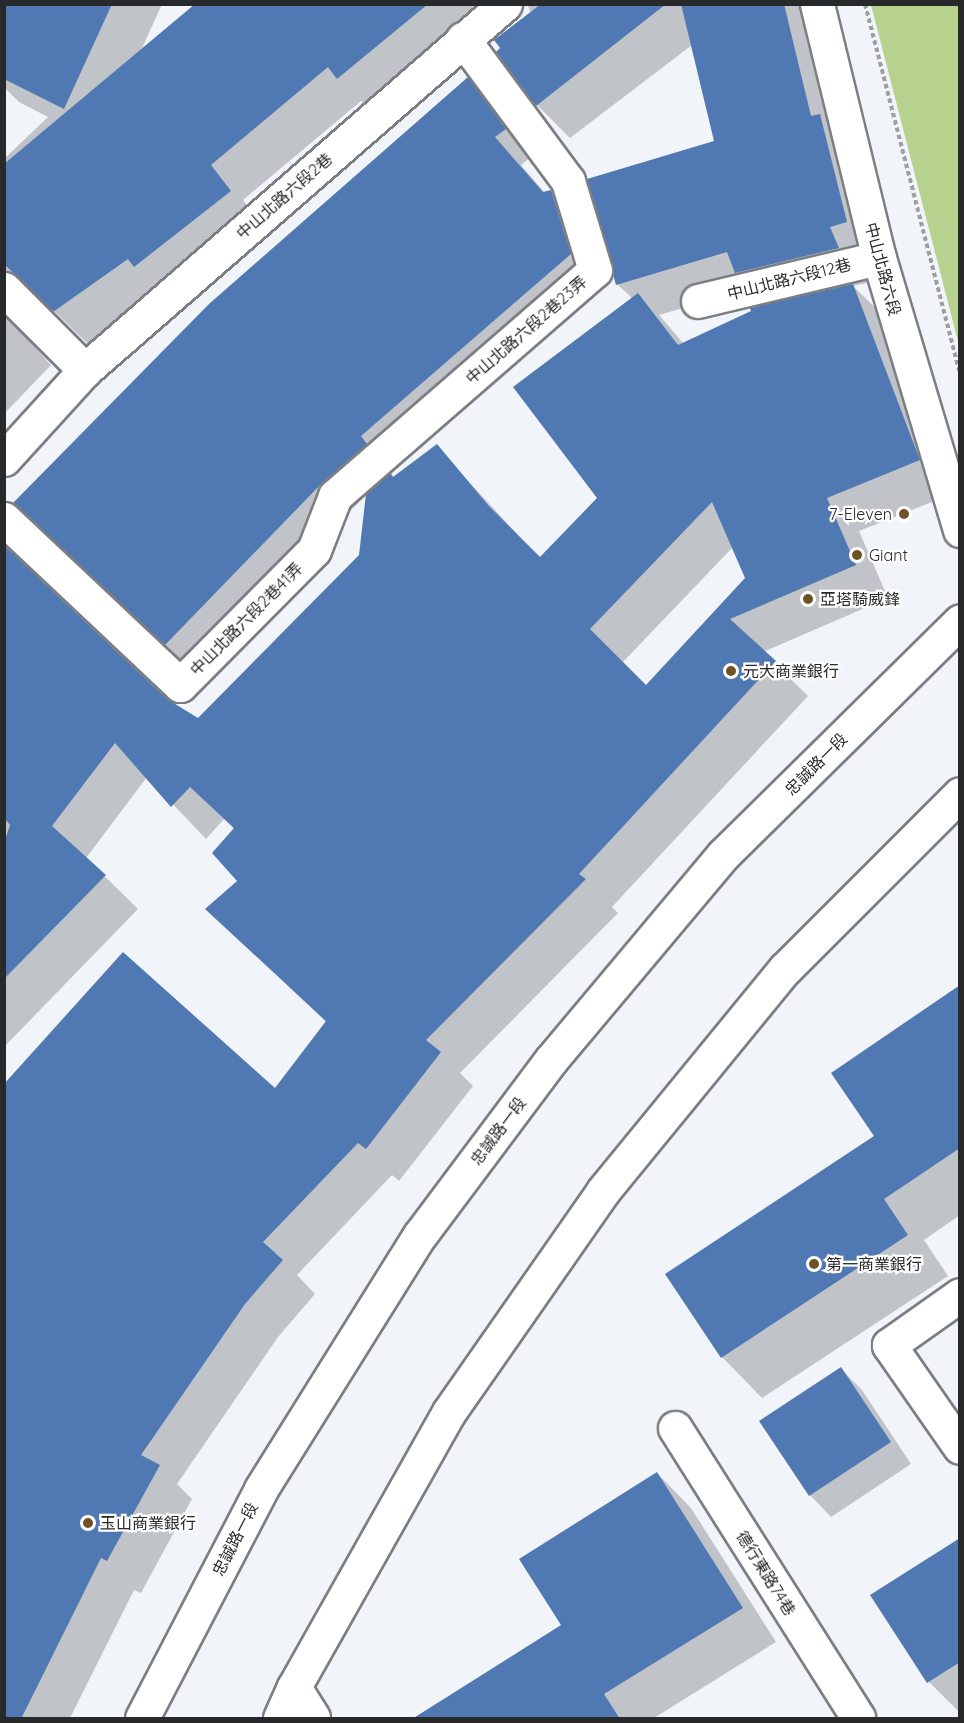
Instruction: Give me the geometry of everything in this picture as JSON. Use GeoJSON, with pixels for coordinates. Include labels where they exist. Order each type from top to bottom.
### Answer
{"type":"FeatureCollection","features":[{"type":"Feature","properties":{"kind":"street","name":"中山北路六段"},"geometry":{"type":"LineString","coordinates":[[817,4],[879,258],[960,530]]}},
{"type":"Feature","properties":{"kind":"street","name":"中山北路六段2巷"},"geometry":{"type":"LineString","coordinates":[[4,459],[86,370],[481,18]]}},
{"type":"Feature","properties":{"kind":"street","name":"中山北路六段2巷23弄"},"geometry":{"type":"LineString","coordinates":[[335,496],[595,270],[568,181],[481,18]]}},
{"type":"Feature","properties":{"kind":"street","name":"中山北路六段12巷"},"geometry":{"type":"LineString","coordinates":[[699,301],[879,258]]}},
{"type":"Feature","properties":{"kind":"street"},"geometry":{"type":"LineString","coordinates":[[4,289],[86,370]]}},
{"type":"Feature","properties":{"kind":"street","name":"中山北路六段2巷41弄"},"geometry":{"type":"LineString","coordinates":[[4,519],[180,685],[314,550],[335,496]]}},
{"type":"Feature","properties":{"kind":"street","name":"忠誠路一段"},"geometry":{"type":"LineString","coordinates":[[142,1719],[261,1489],[427,1226],[551,1060],[723,855],[960,621]]}},
{"type":"Feature","properties":{"kind":"street"},"geometry":{"type":"LineString","coordinates":[[280,1719],[294,1687],[449,1412],[603,1191],[785,969],[960,794]]}},
{"type":"Feature","properties":{"kind":"street"},"geometry":{"type":"LineString","coordinates":[[960,1295],[890,1345],[960,1447]]}},
{"type":"Feature","properties":{"kind":"street","name":"德行東路74巷"},"geometry":{"type":"LineString","coordinates":[[675,1428],[858,1719]]}},
{"type":"Feature","properties":{"kind":"street"},"geometry":{"type":"LineString","coordinates":[[294,1687],[313,1719]]}},
{"type":"Feature","properties":{"kind":"path"},"geometry":{"type":"LineString","coordinates":[[865,4],[960,373]]}},
{"type":"Feature","properties":{"kind":"green space"},"geometry":{"type":"Polygon","coordinates":[[[871,5],[959,5],[959,345],[871,5]]]}},
{"type":"Feature","properties":{"kind":"building"},"geometry":{"type":"Polygon","coordinates":[[[4,4],[112,4],[64,109],[4,79],[4,4]]]}},
{"type":"Feature","properties":{"kind":"building"},"geometry":{"type":"Polygon","coordinates":[[[195,4],[428,4],[337,79],[328,67],[211,165],[231,191],[134,267],[128,259],[53,312],[4,264],[4,164],[195,4]]]}},
{"type":"Feature","properties":{"kind":"building"},"geometry":{"type":"Polygon","coordinates":[[[541,4],[666,4],[536,106],[496,52],[500,48],[494,40],[541,4]]]}},
{"type":"Feature","properties":{"kind":"building"},"geometry":{"type":"Polygon","coordinates":[[[681,4],[784,4],[811,116],[820,114],[847,222],[830,227],[839,248],[735,273],[727,252],[616,285],[587,179],[714,141],[681,4]]]}},
{"type":"Feature","properties":{"kind":"building"},"geometry":{"type":"Polygon","coordinates":[[[468,77],[506,129],[495,137],[543,192],[551,190],[571,254],[361,436],[367,444],[323,482],[165,645],[13,503],[209,304],[468,77]]]}},
{"type":"Feature","properties":{"kind":"building"},"geometry":{"type":"Polygon","coordinates":[[[853,284],[920,460],[827,498],[856,565],[730,619],[776,661],[579,874],[586,879],[426,1040],[441,1052],[366,1149],[358,1143],[263,1242],[283,1260],[245,1304],[141,1455],[160,1465],[107,1561],[101,1558],[21,1719],[4,1719],[4,1084],[123,952],[275,1088],[326,1021],[205,909],[237,881],[212,853],[234,828],[190,787],[171,807],[115,743],[52,826],[106,875],[4,979],[4,843],[10,825],[4,818],[4,545],[167,699],[198,718],[359,555],[366,494],[390,473],[393,477],[437,444],[488,505],[540,557],[597,498],[513,387],[638,293],[678,345],[751,311],[750,308],[853,284]],[[712,502],[590,629],[646,685],[745,578],[712,502]]]}},
{"type":"Feature","properties":{"kind":"building"},"geometry":{"type":"Polygon","coordinates":[[[960,985],[960,1148],[884,1199],[908,1235],[721,1358],[665,1274],[874,1136],[831,1073],[960,985]]]}},
{"type":"Feature","properties":{"kind":"building"},"geometry":{"type":"Polygon","coordinates":[[[841,1367],[891,1442],[809,1496],[759,1421],[841,1367]]]}},
{"type":"Feature","properties":{"kind":"building"},"geometry":{"type":"Polygon","coordinates":[[[657,1472],[743,1608],[604,1694],[620,1719],[412,1719],[561,1625],[519,1559],[657,1472]]]}},
{"type":"Feature","properties":{"kind":"building"},"geometry":{"type":"Polygon","coordinates":[[[960,1538],[960,1662],[927,1683],[870,1595],[960,1538]]]}},
{"type":"Feature","properties":{"kind":"place","name":"7-Eleven"},"geometry":{"type":"Point","coordinates":[904,514]}},
{"type":"Feature","properties":{"kind":"place","name":"Giant"},"geometry":{"type":"Point","coordinates":[857,555]}},
{"type":"Feature","properties":{"kind":"place","name":"亞塔騎威鋒"},"geometry":{"type":"Point","coordinates":[808,599]}},
{"type":"Feature","properties":{"kind":"place","name":"元大商業銀行"},"geometry":{"type":"Point","coordinates":[731,671]}},
{"type":"Feature","properties":{"kind":"place","name":"第一商業銀行"},"geometry":{"type":"Point","coordinates":[814,1264]}},
{"type":"Feature","properties":{"kind":"place","name":"玉山商業銀行"},"geometry":{"type":"Point","coordinates":[88,1523]}}]}
